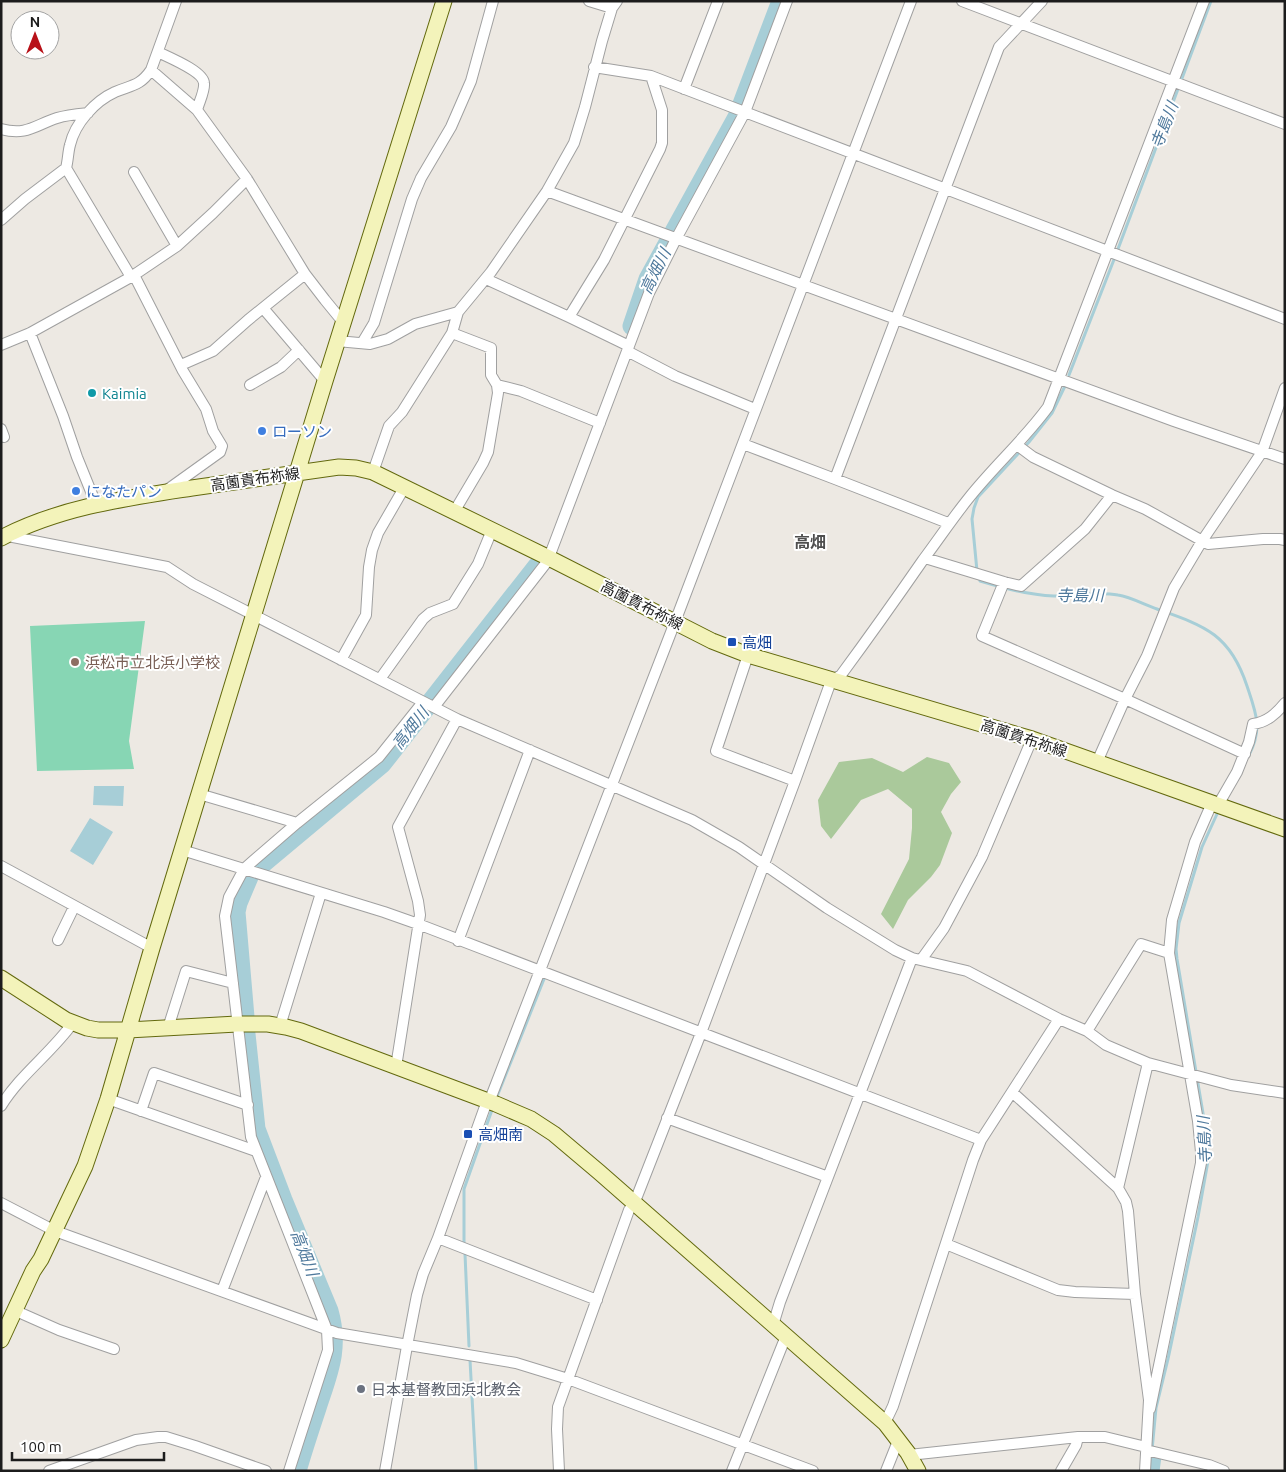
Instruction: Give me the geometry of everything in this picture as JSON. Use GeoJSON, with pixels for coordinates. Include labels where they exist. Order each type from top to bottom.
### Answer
{"type":"FeatureCollection","features":[{"type":"Feature","properties":{"kind":"street"},"geometry":{"type":"LineString","coordinates":[[164,492],[220,452],[222,446],[213,431],[206,409],[183,371],[132,276],[66,168],[71,140],[88,112],[103,99],[137,85],[146,78],[151,70],[176,1]]}},
{"type":"Feature","properties":{"kind":"street"},"geometry":{"type":"LineString","coordinates":[[1,1340],[33,1271],[42,1259],[85,1166],[108,1099],[152,948],[325,380],[444,1]]}},
{"type":"Feature","properties":{"kind":"street"},"geometry":{"type":"LineString","coordinates":[[362,343],[374,323],[412,199],[421,178],[451,127],[471,81],[493,1]]}},
{"type":"Feature","properties":{"kind":"street"},"geometry":{"type":"LineString","coordinates":[[373,472],[389,426],[402,412],[452,333],[458,312],[486,279],[547,191],[574,143],[594,67],[615,5],[589,1]]}},
{"type":"Feature","properties":{"kind":"street"},"geometry":{"type":"LineString","coordinates":[[684,89],[718,1]]}},
{"type":"Feature","properties":{"kind":"street"},"geometry":{"type":"LineString","coordinates":[[289,1471],[324,1365],[331,1331],[251,1137],[225,916],[229,896],[244,869],[253,860],[379,757],[429,705],[549,558],[597,421],[672,237],[741,111],[787,1]]}},
{"type":"Feature","properties":{"kind":"street"},"geometry":{"type":"LineString","coordinates":[[386,1471],[407,1346],[423,1274],[491,1103],[911,1]]}},
{"type":"Feature","properties":{"kind":"street"},"geometry":{"type":"LineString","coordinates":[[962,1],[1285,124]]}},
{"type":"Feature","properties":{"kind":"street"},"geometry":{"type":"LineString","coordinates":[[835,479],[1000,47],[1042,1]]}},
{"type":"Feature","properties":{"kind":"street"},"geometry":{"type":"LineString","coordinates":[[560,1471],[558,1407],[596,1300],[700,1033],[831,680],[841,675],[948,523],[970,496],[1021,448],[1048,407],[1177,83],[1204,1]]}},
{"type":"Feature","properties":{"kind":"street"},"geometry":{"type":"LineString","coordinates":[[158,52],[183,64],[203,79],[204,85],[197,110]]}},
{"type":"Feature","properties":{"kind":"street"},"geometry":{"type":"LineString","coordinates":[[594,67],[651,76],[1285,318]]}},
{"type":"Feature","properties":{"kind":"street"},"geometry":{"type":"LineString","coordinates":[[151,70],[197,110],[247,179],[305,274],[344,322]]}},
{"type":"Feature","properties":{"kind":"street"},"geometry":{"type":"LineString","coordinates":[[569,317],[604,260],[660,149],[662,143],[662,110],[651,76]]}},
{"type":"Feature","properties":{"kind":"street"},"geometry":{"type":"LineString","coordinates":[[1,129],[9,131],[29,130],[56,119],[88,112]]}},
{"type":"Feature","properties":{"kind":"street"},"geometry":{"type":"LineString","coordinates":[[1,220],[66,168]]}},
{"type":"Feature","properties":{"kind":"street"},"geometry":{"type":"LineString","coordinates":[[134,172],[177,246]]}},
{"type":"Feature","properties":{"kind":"street"},"geometry":{"type":"LineString","coordinates":[[2,342],[30,333],[132,276],[177,246],[247,179]]}},
{"type":"Feature","properties":{"kind":"street"},"geometry":{"type":"LineString","coordinates":[[547,191],[1174,421],[1285,459]]}},
{"type":"Feature","properties":{"kind":"street"},"geometry":{"type":"LineString","coordinates":[[181,365],[213,351],[305,274]]}},
{"type":"Feature","properties":{"kind":"street"},"geometry":{"type":"LineString","coordinates":[[486,279],[569,317],[626,346],[675,376],[755,410]]}},
{"type":"Feature","properties":{"kind":"street"},"geometry":{"type":"LineString","coordinates":[[263,308],[325,380]]}},
{"type":"Feature","properties":{"kind":"street"},"geometry":{"type":"LineString","coordinates":[[338,342],[370,344],[388,339],[415,324],[458,312]]}},
{"type":"Feature","properties":{"kind":"street"},"geometry":{"type":"LineString","coordinates":[[30,333],[96,504]]}},
{"type":"Feature","properties":{"kind":"street"},"geometry":{"type":"LineString","coordinates":[[452,333],[492,348],[491,375],[497,385],[498,393],[488,452],[454,512]]}},
{"type":"Feature","properties":{"kind":"street"},"geometry":{"type":"LineString","coordinates":[[250,385],[285,364],[299,350]]}},
{"type":"Feature","properties":{"kind":"street"},"geometry":{"type":"LineString","coordinates":[[497,385],[521,391],[597,421]]}},
{"type":"Feature","properties":{"kind":"street"},"geometry":{"type":"LineString","coordinates":[[1097,762],[1125,699],[1147,656],[1174,588],[1202,541],[1262,452],[1285,388]]}},
{"type":"Feature","properties":{"kind":"street"},"geometry":{"type":"LineString","coordinates":[[743,444],[948,523]]}},
{"type":"Feature","properties":{"kind":"street"},"geometry":{"type":"LineString","coordinates":[[1021,448],[1033,457],[1144,509],[1208,544],[1263,539],[1285,540]]}},
{"type":"Feature","properties":{"kind":"street","name":"高薗貴布祢線"},"geometry":{"type":"LineString","coordinates":[[5,536],[56,514],[96,504],[164,492],[339,467],[356,468],[373,472],[549,558],[712,641],[748,655],[1032,739],[1285,829]]}},
{"type":"Feature","properties":{"kind":"street"},"geometry":{"type":"LineString","coordinates":[[341,660],[366,615],[369,567],[378,533],[404,488]]}},
{"type":"Feature","properties":{"kind":"street"},"geometry":{"type":"LineString","coordinates":[[925,558],[977,574],[1002,586],[1021,586],[1085,529],[1112,495]]}},
{"type":"Feature","properties":{"kind":"street"},"geometry":{"type":"LineString","coordinates":[[380,680],[423,619],[430,613],[453,604],[478,564],[492,530]]}},
{"type":"Feature","properties":{"kind":"street"},"geometry":{"type":"LineString","coordinates":[[5,536],[167,567],[193,584],[457,719],[698,823],[764,863],[827,908],[895,950],[916,959],[966,971],[1059,1019],[1087,1031],[1106,1045],[1148,1063],[1235,1086],[1285,1093]]}},
{"type":"Feature","properties":{"kind":"street"},"geometry":{"type":"LineString","coordinates":[[1002,586],[982,636],[1245,754]]}},
{"type":"Feature","properties":{"kind":"street"},"geometry":{"type":"LineString","coordinates":[[748,655],[716,751],[795,781]]}},
{"type":"Feature","properties":{"kind":"street"},"geometry":{"type":"LineString","coordinates":[[1150,1409],[1201,1163],[1194,1075],[1169,953],[1172,920],[1195,842],[1215,804],[1237,772],[1257,723],[1276,714],[1285,703]]}},
{"type":"Feature","properties":{"kind":"street"},"geometry":{"type":"LineString","coordinates":[[396,1067],[420,915],[398,827],[457,719]]}},
{"type":"Feature","properties":{"kind":"street"},"geometry":{"type":"LineString","coordinates":[[773,1325],[780,1302],[860,1094],[916,959],[944,928],[982,858],[1032,739]]}},
{"type":"Feature","properties":{"kind":"street"},"geometry":{"type":"LineString","coordinates":[[458,941],[530,750]]}},
{"type":"Feature","properties":{"kind":"street"},"geometry":{"type":"LineString","coordinates":[[199,794],[297,823]]}},
{"type":"Feature","properties":{"kind":"street"},"geometry":{"type":"LineString","coordinates":[[182,850],[418,924],[458,941],[980,1140]]}},
{"type":"Feature","properties":{"kind":"street"},"geometry":{"type":"LineString","coordinates":[[2,869],[152,948]]}},
{"type":"Feature","properties":{"kind":"street"},"geometry":{"type":"LineString","coordinates":[[280,1026],[321,893]]}},
{"type":"Feature","properties":{"kind":"street"},"geometry":{"type":"LineString","coordinates":[[58,940],[74,907]]}},
{"type":"Feature","properties":{"kind":"street"},"geometry":{"type":"LineString","coordinates":[[1087,1031],[1141,944],[1169,953]]}},
{"type":"Feature","properties":{"kind":"street"},"geometry":{"type":"LineString","coordinates":[[168,1028],[186,971],[233,983]]}},
{"type":"Feature","properties":{"kind":"street"},"geometry":{"type":"LineString","coordinates":[[1,978],[72,1024],[98,1030],[268,1024],[302,1031],[530,1119],[547,1129],[599,1172],[885,1423],[910,1455],[918,1471]]}},
{"type":"Feature","properties":{"kind":"street"},"geometry":{"type":"LineString","coordinates":[[885,1423],[893,1406],[980,1140],[1059,1019]]}},
{"type":"Feature","properties":{"kind":"street"},"geometry":{"type":"LineString","coordinates":[[3,1101],[63,1037],[72,1024]]}},
{"type":"Feature","properties":{"kind":"street"},"geometry":{"type":"LineString","coordinates":[[1118,1188],[1148,1063]]}},
{"type":"Feature","properties":{"kind":"street"},"geometry":{"type":"LineString","coordinates":[[141,1111],[154,1073],[248,1105]]}},
{"type":"Feature","properties":{"kind":"street"},"geometry":{"type":"LineString","coordinates":[[1012,1092],[1118,1188],[1126,1202],[1135,1294],[1150,1409],[1149,1450],[1145,1471]]}},
{"type":"Feature","properties":{"kind":"street"},"geometry":{"type":"LineString","coordinates":[[108,1099],[256,1150]]}},
{"type":"Feature","properties":{"kind":"street"},"geometry":{"type":"LineString","coordinates":[[667,1118],[828,1177]]}},
{"type":"Feature","properties":{"kind":"street"},"geometry":{"type":"LineString","coordinates":[[222,1292],[266,1177]]}},
{"type":"Feature","properties":{"kind":"street"},"geometry":{"type":"LineString","coordinates":[[1,1203],[55,1231],[331,1331],[407,1346],[516,1363],[568,1379],[812,1471]]}},
{"type":"Feature","properties":{"kind":"street"},"geometry":{"type":"LineString","coordinates":[[438,1238],[596,1300]]}},
{"type":"Feature","properties":{"kind":"street"},"geometry":{"type":"LineString","coordinates":[[946,1244],[1058,1290],[1135,1294]]}},
{"type":"Feature","properties":{"kind":"street"},"geometry":{"type":"LineString","coordinates":[[16,1311],[59,1330],[114,1349]]}},
{"type":"Feature","properties":{"kind":"street"},"geometry":{"type":"LineString","coordinates":[[732,1471],[786,1336]]}},
{"type":"Feature","properties":{"kind":"street"},"geometry":{"type":"LineString","coordinates":[[49,1471],[136,1440],[158,1437],[195,1446],[266,1471]]}},
{"type":"Feature","properties":{"kind":"street"},"geometry":{"type":"LineString","coordinates":[[910,1455],[1105,1437],[1209,1465],[1224,1471]]}},
{"type":"Feature","properties":{"kind":"street"},"geometry":{"type":"LineString","coordinates":[[1061,1471],[1078,1438]]}},
{"type":"Feature","properties":{"kind":"street"},"geometry":{"type":"LineString","coordinates":[[886,1471],[898,1441]]}},
{"type":"Feature","properties":{"kind":"green space"},"geometry":{"type":"Polygon","coordinates":[[[145,621],[129,741],[134,769],[37,771],[30,626],[145,621]]]}},
{"type":"Feature","properties":{"kind":"green space"},"geometry":{"type":"Polygon","coordinates":[[[927,757],[949,763],[961,782],[951,794],[941,812],[952,833],[940,865],[908,900],[893,929],[881,914],[909,859],[912,809],[888,789],[861,800],[831,839],[821,826],[818,800],[839,762],[872,758],[903,772],[927,757]]]}},
{"type":"Feature","properties":{"kind":"water"},"geometry":{"type":"Polygon","coordinates":[[[94,786],[124,786],[123,806],[93,805],[94,786]]]}},
{"type":"Feature","properties":{"kind":"water"},"geometry":{"type":"Polygon","coordinates":[[[90,818],[113,832],[93,865],[70,851],[90,818]]]}},
{"type":"Feature","properties":{"kind":"waterway","name":"高畑川"},"geometry":{"type":"LineString","coordinates":[[632,326],[648,279],[737,117],[781,1]]}},
{"type":"Feature","properties":{"kind":"waterway","name":"寺島川"},"geometry":{"type":"LineString","coordinates":[[1118,249],[1211,1]]}},
{"type":"Feature","properties":{"kind":"waterway","name":"寺島川"},"geometry":{"type":"LineString","coordinates":[[1069,375],[1115,257]]}},
{"type":"Feature","properties":{"kind":"waterway","name":"寺島川"},"geometry":{"type":"LineString","coordinates":[[977,571],[972,519],[978,497],[1029,442],[1052,413],[1065,386]]}},
{"type":"Feature","properties":{"kind":"waterway","name":"高畑川"},"geometry":{"type":"LineString","coordinates":[[260,866],[382,764],[537,566]]}},
{"type":"Feature","properties":{"kind":"waterway","name":"寺島川"},"geometry":{"type":"LineString","coordinates":[[979,577],[980,581],[1007,589],[1035,594],[1054,596],[1102,593],[1123,596],[1189,621],[1214,634],[1233,654],[1253,704],[1257,728],[1256,737],[1249,755]]}},
{"type":"Feature","properties":{"kind":"waterway","name":"寺島川"},"geometry":{"type":"LineString","coordinates":[[1152,1450],[1156,1408],[1198,1217],[1208,1161],[1207,1137],[1176,949],[1179,923],[1202,847],[1217,814]]}},
{"type":"Feature","properties":{"kind":"waterway","name":"高畑川"},"geometry":{"type":"LineString","coordinates":[[245,1017],[236,912],[249,877]]}},
{"type":"Feature","properties":{"kind":"waterway"},"geometry":{"type":"LineString","coordinates":[[496,1099],[544,979]]}},
{"type":"Feature","properties":{"kind":"waterway","name":"高畑川"},"geometry":{"type":"LineString","coordinates":[[246,1034],[256,1129],[329,1311],[332,1325],[333,1349],[329,1372],[297,1471]]}},
{"type":"Feature","properties":{"kind":"waterway"},"geometry":{"type":"LineString","coordinates":[[464,1243],[464,1189],[493,1107]]}},
{"type":"Feature","properties":{"kind":"waterway"},"geometry":{"type":"LineString","coordinates":[[465,1254],[469,1346]]}},
{"type":"Feature","properties":{"kind":"waterway"},"geometry":{"type":"LineString","coordinates":[[470,1360],[476,1471]]}},
{"type":"Feature","properties":{"kind":"waterway","name":"寺島川"},"geometry":{"type":"LineString","coordinates":[[1150,1471],[1152,1456]]}},
{"type":"Feature","properties":{"kind":"place","name":"Kaimia"},"geometry":{"type":"Point","coordinates":[92,393]}},
{"type":"Feature","properties":{"kind":"place","name":"ローソン"},"geometry":{"type":"Point","coordinates":[262,431]}},
{"type":"Feature","properties":{"kind":"place","name":"になたパン"},"geometry":{"type":"Point","coordinates":[76,491]}},
{"type":"Feature","properties":{"kind":"place","name":"高畑"},"geometry":{"type":"Point","coordinates":[732,642]}},
{"type":"Feature","properties":{"kind":"place","name":"浜松市立北浜小学校"},"geometry":{"type":"Point","coordinates":[75,662]}},
{"type":"Feature","properties":{"kind":"place","name":"高畑南"},"geometry":{"type":"Point","coordinates":[468,1134]}},
{"type":"Feature","properties":{"kind":"place","name":"日本基督教団浜北教会"},"geometry":{"type":"Point","coordinates":[361,1389]}},
{"type":"Feature","properties":{"kind":"district","name":"高畑"},"geometry":{"type":"Point","coordinates":[810,542]}}]}
